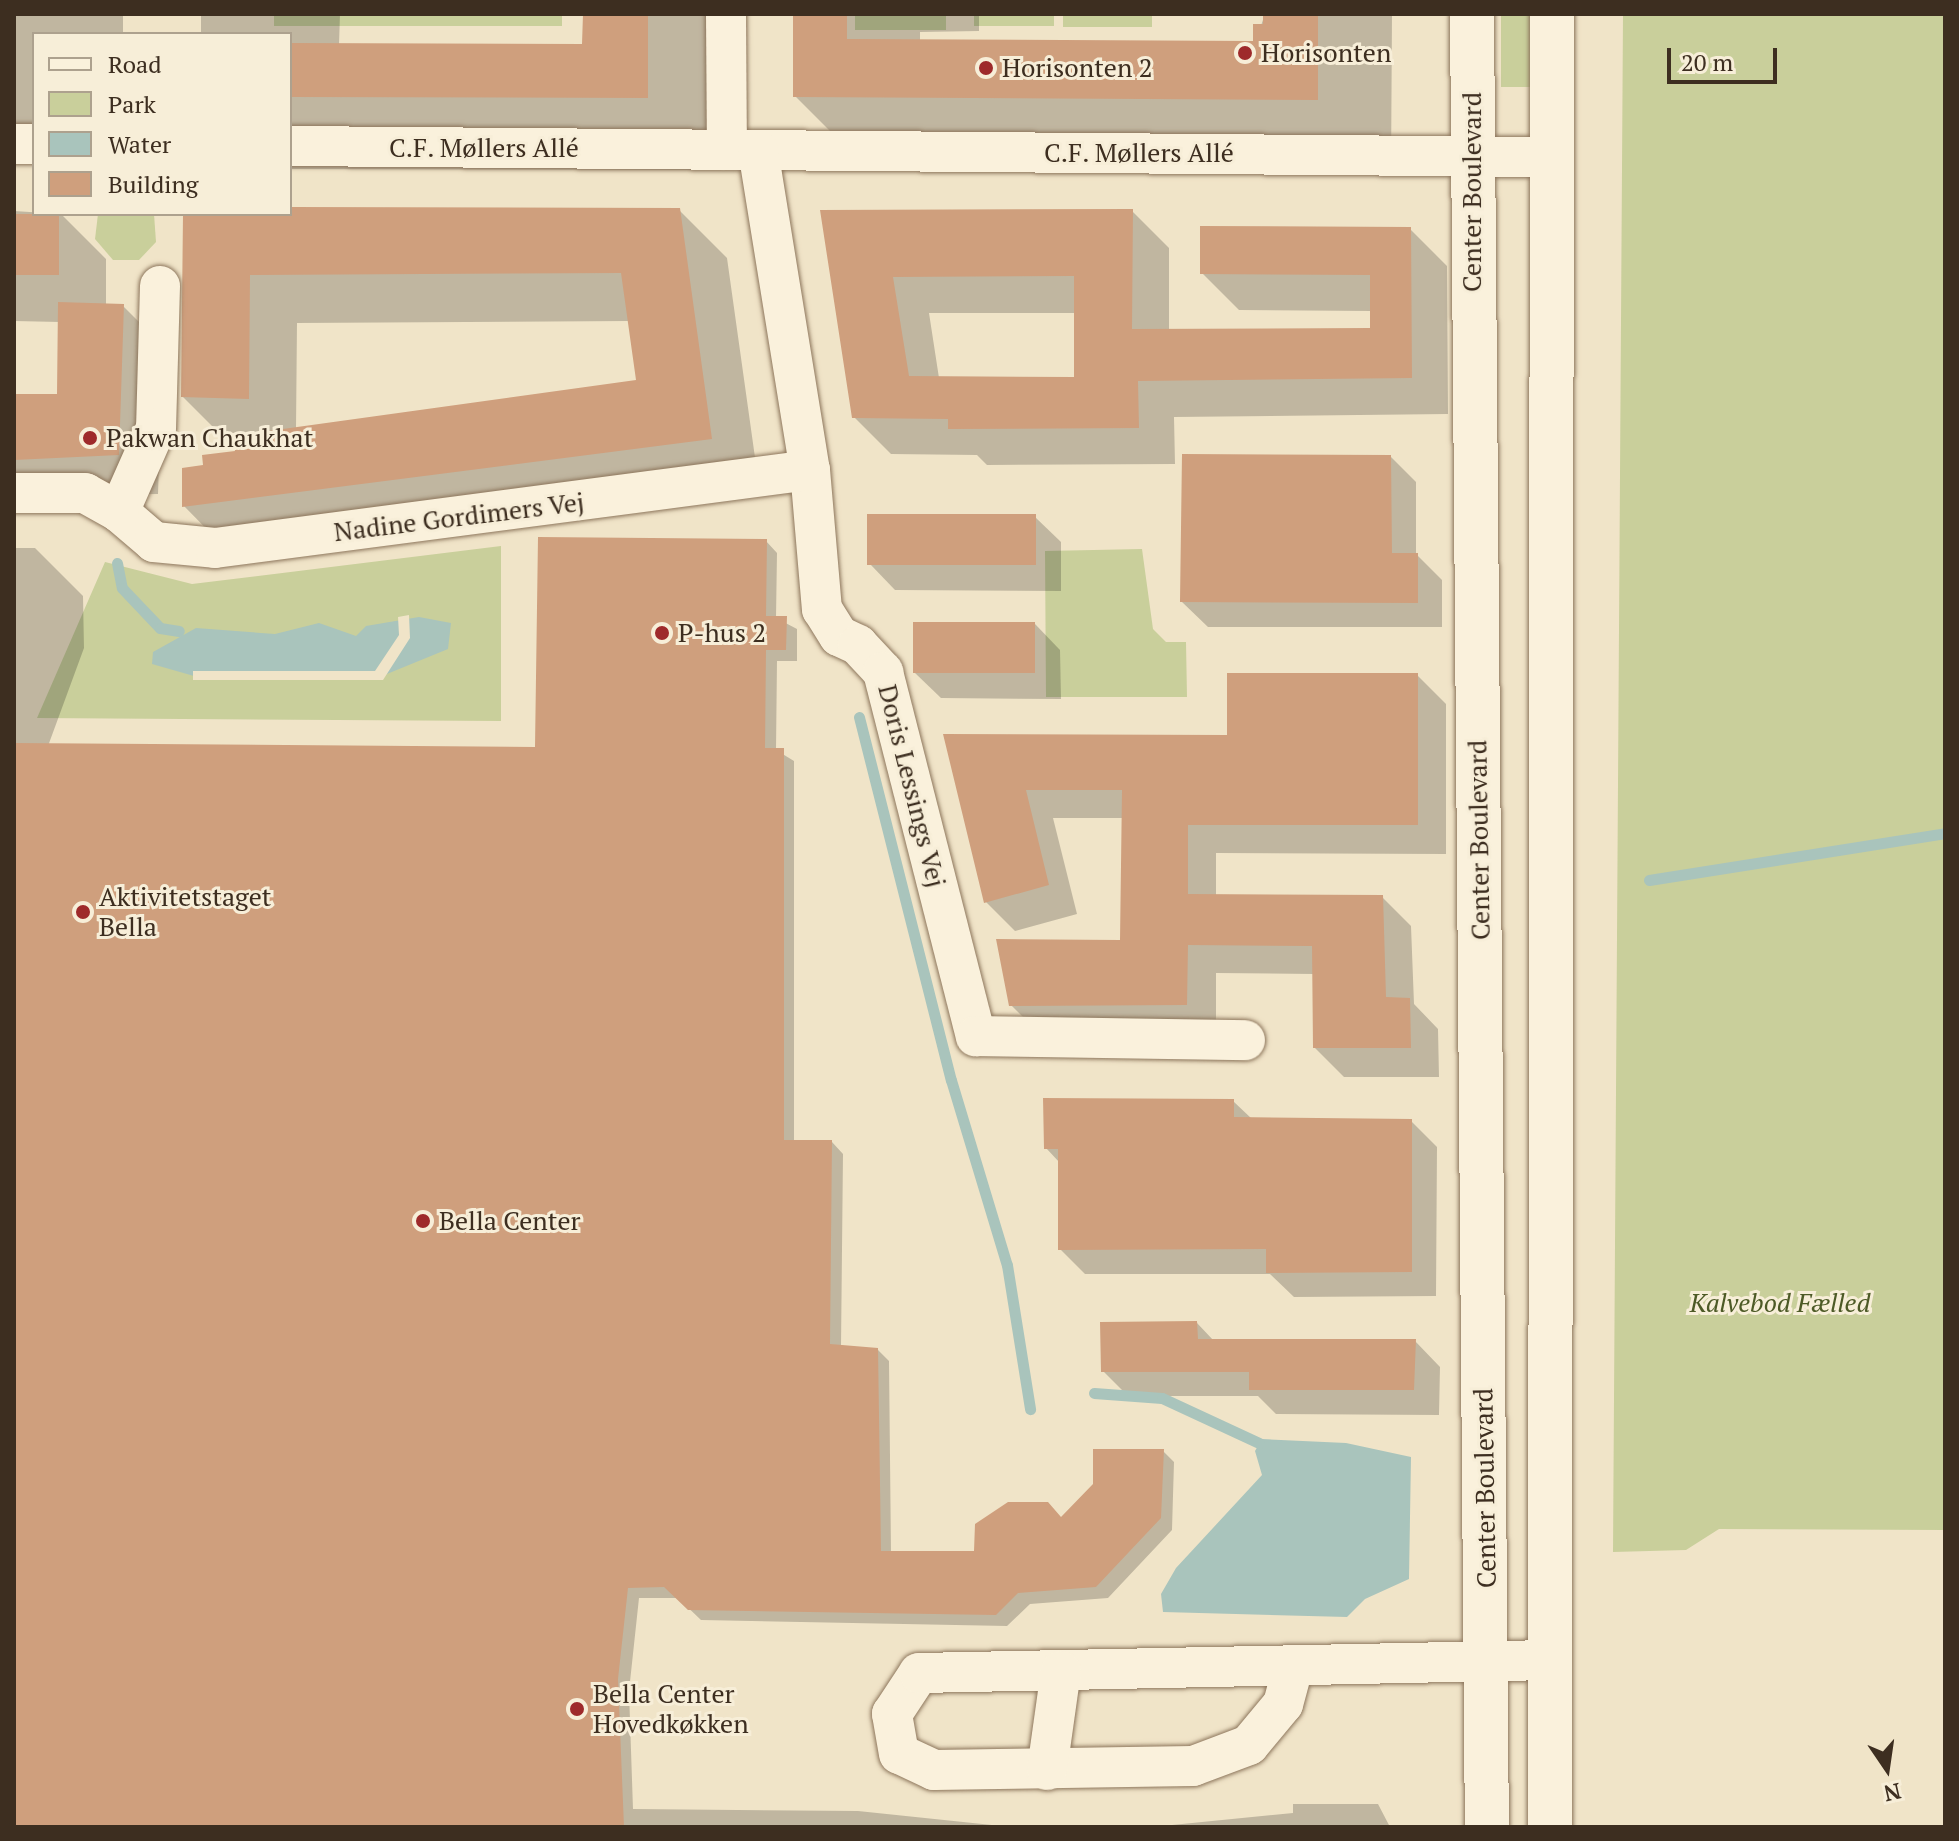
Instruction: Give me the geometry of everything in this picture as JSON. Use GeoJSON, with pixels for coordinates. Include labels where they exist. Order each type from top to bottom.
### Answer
{"type":"FeatureCollection","features":[{"type":"Feature","properties":{"kind":"street"},"geometry":{"type":"LineString","coordinates":[[726,14],[742,150]]}},
{"type":"Feature","properties":{"kind":"street","name":"Center Boulevard"},"geometry":{"type":"LineString","coordinates":[[1472,14],[1487,1827]]}},
{"type":"Feature","properties":{"kind":"street"},"geometry":{"type":"LineString","coordinates":[[1550,1827],[1552,14]]}},
{"type":"Feature","properties":{"kind":"street","name":"C.F. Møllers Allé"},"geometry":{"type":"LineString","coordinates":[[292,146],[1551,157]]}},
{"type":"Feature","properties":{"kind":"street","name":"Doris Lessings Vej"},"geometry":{"type":"LineString","coordinates":[[742,150],[810,470],[822,609],[839,636],[858,645],[883,672],[976,1036],[1245,1040]]}},
{"type":"Feature","properties":{"kind":"street"},"geometry":{"type":"LineString","coordinates":[[119,512],[156,428],[160,286]]}},
{"type":"Feature","properties":{"kind":"street","name":"Nadine Gordimers Vej"},"geometry":{"type":"LineString","coordinates":[[14,493],[85,493],[119,512],[154,542],[215,548],[810,470]]}},
{"type":"Feature","properties":{"kind":"street"},"geometry":{"type":"LineString","coordinates":[[1293,1667],[1283,1704],[1249,1745],[1193,1766],[934,1770],[899,1754],[892,1714],[919,1673],[1293,1667],[1487,1665],[1550,1660]]}},
{"type":"Feature","properties":{"kind":"street"},"geometry":{"type":"LineString","coordinates":[[1047,1770],[1061,1671]]}},
{"type":"Feature","properties":{"kind":"green space"},"geometry":{"type":"Polygon","coordinates":[[[274,14],[562,14],[562,26],[274,26],[274,14]]]}},
{"type":"Feature","properties":{"kind":"green space"},"geometry":{"type":"Polygon","coordinates":[[[855,14],[946,14],[946,30],[855,30],[855,14]]]}},
{"type":"Feature","properties":{"kind":"green space"},"geometry":{"type":"Polygon","coordinates":[[[974,14],[1054,14],[1054,26],[974,26],[974,14]]]}},
{"type":"Feature","properties":{"kind":"green space"},"geometry":{"type":"Polygon","coordinates":[[[1063,14],[1152,14],[1152,27],[1063,27],[1063,14]]]}},
{"type":"Feature","properties":{"kind":"green space"},"geometry":{"type":"Polygon","coordinates":[[[1501,14],[1531,14],[1531,87],[1501,87],[1501,14]]]}},
{"type":"Feature","properties":{"kind":"green space","name":"Kalvebod Fælled"},"geometry":{"type":"Polygon","coordinates":[[[1623,14],[1945,14],[1945,1530],[1719,1529],[1686,1550],[1613,1552],[1623,14]]]}},
{"type":"Feature","properties":{"kind":"green space"},"geometry":{"type":"Polygon","coordinates":[[[98,216],[154,216],[156,242],[139,260],[113,260],[95,239],[98,216]]]}},
{"type":"Feature","properties":{"kind":"green space"},"geometry":{"type":"Polygon","coordinates":[[[501,546],[501,721],[37,718],[105,562],[192,584],[501,546]]]}},
{"type":"Feature","properties":{"kind":"green space"},"geometry":{"type":"Polygon","coordinates":[[[1142,549],[1153,629],[1166,642],[1186,642],[1187,697],[1046,697],[1045,551],[1142,549]]]}},
{"type":"Feature","properties":{"kind":"water"},"geometry":{"type":"Polygon","coordinates":[[[419,617],[451,623],[448,649],[382,676],[194,676],[152,664],[153,652],[196,628],[275,634],[319,623],[356,636],[366,626],[419,617]]]}},
{"type":"Feature","properties":{"kind":"water"},"geometry":{"type":"Polygon","coordinates":[[[1262,1439],[1346,1443],[1411,1457],[1409,1579],[1365,1599],[1347,1617],[1163,1612],[1161,1594],[1176,1568],[1262,1475],[1255,1451],[1262,1439]]]}},
{"type":"Feature","properties":{"kind":"pier"},"geometry":{"type":"Polygon","coordinates":[[[409,615],[410,638],[383,680],[193,680],[193,671],[375,671],[399,635],[398,617],[409,615]]]}},
{"type":"Feature","properties":{"kind":"building"},"geometry":{"type":"Polygon","coordinates":[[[583,14],[648,14],[648,98],[292,97],[292,43],[582,44],[583,14]]]}},
{"type":"Feature","properties":{"kind":"building","name":"Horisonten 2"},"geometry":{"type":"Polygon","coordinates":[[[793,14],[847,14],[847,39],[1253,41],[1253,24],[1263,24],[1263,14],[1318,14],[1318,100],[793,97],[793,14]]]}},
{"type":"Feature","properties":{"kind":"building"},"geometry":{"type":"Polygon","coordinates":[[[292,207],[680,208],[712,439],[182,507],[182,468],[203,465],[202,455],[235,451],[232,436],[636,380],[621,273],[250,275],[249,399],[181,397],[183,216],[292,216],[292,207]]]}},
{"type":"Feature","properties":{"kind":"building"},"geometry":{"type":"Polygon","coordinates":[[[1133,209],[1132,329],[1370,328],[1370,275],[1200,274],[1200,226],[1411,227],[1412,378],[1138,381],[1139,428],[948,429],[948,419],[852,418],[820,210],[1133,209]],[[1074,276],[893,277],[909,376],[1074,377],[1074,276]]]}},
{"type":"Feature","properties":{"kind":"building"},"geometry":{"type":"Polygon","coordinates":[[[14,214],[59,216],[59,275],[14,275],[14,214]]]}},
{"type":"Feature","properties":{"kind":"building"},"geometry":{"type":"Polygon","coordinates":[[[58,302],[124,304],[119,455],[14,460],[14,394],[57,394],[58,302]]]}},
{"type":"Feature","properties":{"kind":"building"},"geometry":{"type":"Polygon","coordinates":[[[1182,454],[1391,455],[1392,553],[1418,553],[1418,603],[1180,602],[1182,454]]]}},
{"type":"Feature","properties":{"kind":"building"},"geometry":{"type":"Polygon","coordinates":[[[867,514],[1036,514],[1036,565],[867,565],[867,514]]]}},
{"type":"Feature","properties":{"kind":"building","name":"Bella Center"},"geometry":{"type":"Polygon","coordinates":[[[538,537],[767,539],[766,616],[787,616],[786,650],[766,650],[765,748],[784,748],[784,1140],[832,1140],[830,1344],[878,1348],[881,1551],[974,1551],[975,1524],[1008,1502],[1048,1502],[1061,1517],[1093,1484],[1093,1449],[1164,1449],[1161,1518],[1096,1587],[1018,1593],[996,1615],[688,1610],[664,1587],[628,1588],[618,1679],[624,1827],[14,1827],[14,743],[535,747],[538,537]]]}},
{"type":"Feature","properties":{"kind":"building"},"geometry":{"type":"Polygon","coordinates":[[[913,622],[1035,622],[1035,673],[913,673],[913,622]]]}},
{"type":"Feature","properties":{"kind":"building"},"geometry":{"type":"Polygon","coordinates":[[[1227,673],[1418,673],[1418,825],[1188,825],[1188,894],[1383,895],[1386,997],[1410,998],[1411,1048],[1313,1048],[1312,946],[1188,945],[1187,1005],[1009,1006],[996,939],[1120,940],[1122,790],[1026,790],[1049,885],[984,903],[943,734],[1227,735],[1227,673]]]}},
{"type":"Feature","properties":{"kind":"building"},"geometry":{"type":"Polygon","coordinates":[[[1043,1098],[1234,1099],[1234,1117],[1412,1119],[1412,1272],[1266,1273],[1266,1249],[1058,1250],[1058,1149],[1044,1149],[1043,1098]]]}},
{"type":"Feature","properties":{"kind":"building"},"geometry":{"type":"Polygon","coordinates":[[[1197,1321],[1198,1339],[1416,1339],[1414,1390],[1249,1390],[1249,1372],[1101,1372],[1100,1322],[1197,1321]]]}},
{"type":"Feature","properties":{"kind":"waterway"},"geometry":{"type":"LineString","coordinates":[[117,563],[122,588],[160,628],[179,631]]}},
{"type":"Feature","properties":{"kind":"waterway"},"geometry":{"type":"LineString","coordinates":[[859,717],[951,1080],[1007,1265],[1030,1409]]}},
{"type":"Feature","properties":{"kind":"waterway"},"geometry":{"type":"LineString","coordinates":[[1649,880],[1945,833]]}},
{"type":"Feature","properties":{"kind":"waterway"},"geometry":{"type":"LineString","coordinates":[[1094,1393],[1162,1398],[1259,1443]]}},
{"type":"Feature","properties":{"kind":"place","name":"Horisonten"},"geometry":{"type":"Point","coordinates":[1245,53]}},
{"type":"Feature","properties":{"kind":"place","name":"Horisonten 2"},"geometry":{"type":"Point","coordinates":[986,68]}},
{"type":"Feature","properties":{"kind":"place","name":"Pakwan Chaukhat"},"geometry":{"type":"Point","coordinates":[90,438]}},
{"type":"Feature","properties":{"kind":"place","name":"P-hus 2"},"geometry":{"type":"Point","coordinates":[662,633]}},
{"type":"Feature","properties":{"kind":"place","name":"Aktivitetstaget Bella"},"geometry":{"type":"Point","coordinates":[83,912]}},
{"type":"Feature","properties":{"kind":"place","name":"Bella Center"},"geometry":{"type":"Point","coordinates":[423,1221]}},
{"type":"Feature","properties":{"kind":"place","name":"Bella Center Hovedkøkken"},"geometry":{"type":"Point","coordinates":[577,1709]}}]}
